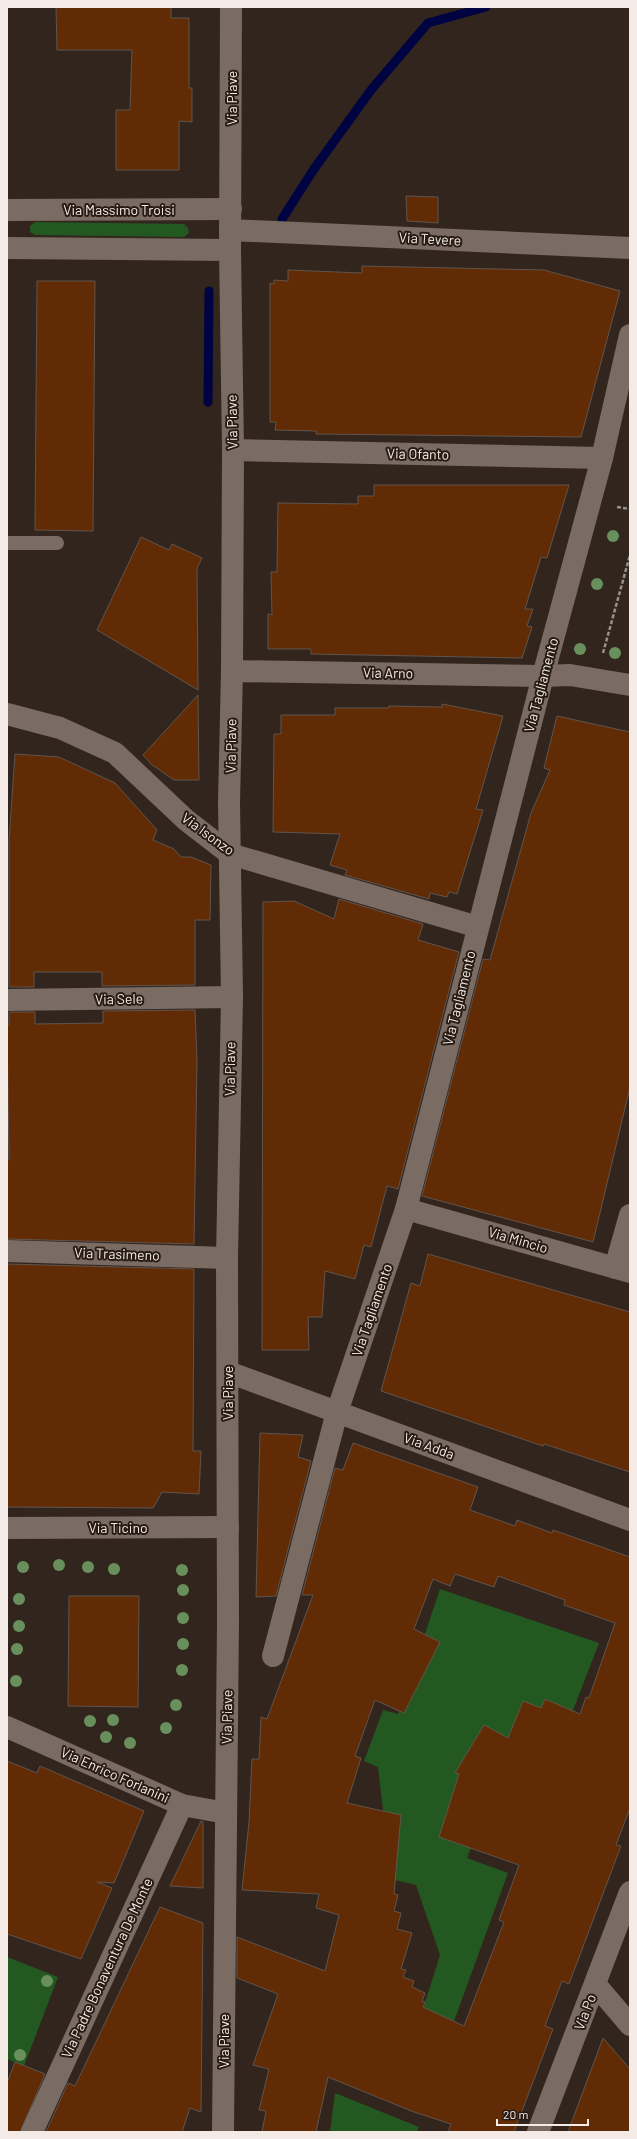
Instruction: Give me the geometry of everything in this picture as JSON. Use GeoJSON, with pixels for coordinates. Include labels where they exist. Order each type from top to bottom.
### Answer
{"type":"FeatureCollection","features":[{"type":"Feature","properties":{"kind":"street","name":"Via Piave"},"geometry":{"type":"LineString","coordinates":[[223,2132],[228,1527],[227,1258],[232,998],[230,854],[233,450],[230,230],[231,7]]}},
{"type":"Feature","properties":{"kind":"street","name":"Via Massimo Troisi"},"geometry":{"type":"LineString","coordinates":[[7,210],[230,230]]}},
{"type":"Feature","properties":{"kind":"street"},"geometry":{"type":"LineString","coordinates":[[7,248],[230,230]]}},
{"type":"Feature","properties":{"kind":"street","name":"Via Tevere"},"geometry":{"type":"LineString","coordinates":[[230,230],[630,248]]}},
{"type":"Feature","properties":{"kind":"street","name":"Via Tagliamento"},"geometry":{"type":"LineString","coordinates":[[273,1656],[337,1412],[406,1209],[543,676],[602,458],[630,335]]}},
{"type":"Feature","properties":{"kind":"street","name":"Via Ofanto"},"geometry":{"type":"LineString","coordinates":[[233,450],[602,458]]}},
{"type":"Feature","properties":{"kind":"street","name":"Via Arno"},"geometry":{"type":"LineString","coordinates":[[232,671],[543,676],[570,674],[630,686]]}},
{"type":"Feature","properties":{"kind":"street","name":"Via Isonzo"},"geometry":{"type":"LineString","coordinates":[[7,714],[60,728],[115,753],[186,820],[230,854],[478,927]]}},
{"type":"Feature","properties":{"kind":"street","name":"Via Sele"},"geometry":{"type":"LineString","coordinates":[[7,1000],[232,998]]}},
{"type":"Feature","properties":{"kind":"street","name":"Via Mincio"},"geometry":{"type":"LineString","coordinates":[[406,1209],[622,1270]]}},
{"type":"Feature","properties":{"kind":"street"},"geometry":{"type":"LineString","coordinates":[[622,1270],[630,1215]]}},
{"type":"Feature","properties":{"kind":"street","name":"Via Trasimeno"},"geometry":{"type":"LineString","coordinates":[[7,1251],[227,1258]]}},
{"type":"Feature","properties":{"kind":"street","name":"Via Adda"},"geometry":{"type":"LineString","coordinates":[[228,1372],[630,1520]]}},
{"type":"Feature","properties":{"kind":"street","name":"Via Ticino"},"geometry":{"type":"LineString","coordinates":[[7,1528],[228,1527]]}},
{"type":"Feature","properties":{"kind":"street","name":"Via Enrico Forlanini"},"geometry":{"type":"LineString","coordinates":[[7,1727],[182,1805],[226,1813]]}},
{"type":"Feature","properties":{"kind":"street","name":"Via Padre Bonaventura De Monte"},"geometry":{"type":"LineString","coordinates":[[32,2132],[182,1805]]}},
{"type":"Feature","properties":{"kind":"street","name":"Via Po"},"geometry":{"type":"LineString","coordinates":[[538,2132],[596,1985],[630,1892]]}},
{"type":"Feature","properties":{"kind":"street"},"geometry":{"type":"LineString","coordinates":[[596,1985],[630,2025]]}},
{"type":"Feature","properties":{"kind":"lane"},"geometry":{"type":"LineString","coordinates":[[7,542],[57,543]]}},
{"type":"Feature","properties":{"kind":"path"},"geometry":{"type":"LineString","coordinates":[[603,656],[630,555]]}},
{"type":"Feature","properties":{"kind":"green space"},"geometry":{"type":"Polygon","coordinates":[[[35,222],[184,224],[188,228],[189,233],[184,237],[35,235],[30,232],[30,226],[35,222]]]}},
{"type":"Feature","properties":{"kind":"green space"},"geometry":{"type":"Polygon","coordinates":[[[440,1589],[599,1643],[555,1757],[487,1807],[467,1858],[508,1873],[449,2035],[418,2025],[440,1955],[416,1885],[391,1879],[378,1767],[364,1761],[383,1710],[398,1714],[440,1589]]]}},
{"type":"Feature","properties":{"kind":"green space"},"geometry":{"type":"Polygon","coordinates":[[[7,1957],[58,1977],[24,2066],[7,2059],[7,1957]]]}},
{"type":"Feature","properties":{"kind":"green space"},"geometry":{"type":"Polygon","coordinates":[[[335,2093],[419,2127],[417,2132],[330,2132],[335,2093]]]}},
{"type":"Feature","properties":{"kind":"building"},"geometry":{"type":"Polygon","coordinates":[[[56,7],[171,7],[171,18],[189,18],[189,88],[192,88],[192,122],[179,121],[179,170],[116,170],[116,110],[130,110],[132,50],[57,50],[56,7]]]}},
{"type":"Feature","properties":{"kind":"building"},"geometry":{"type":"Polygon","coordinates":[[[406,196],[438,197],[438,223],[407,221],[406,196]]]}},
{"type":"Feature","properties":{"kind":"building"},"geometry":{"type":"Polygon","coordinates":[[[362,266],[544,270],[620,291],[581,437],[316,434],[316,431],[275,430],[276,422],[270,422],[270,283],[274,284],[274,280],[288,281],[288,270],[362,273],[362,266]]]}},
{"type":"Feature","properties":{"kind":"building"},"geometry":{"type":"Polygon","coordinates":[[[37,281],[95,281],[93,531],[35,530],[37,281]]]}},
{"type":"Feature","properties":{"kind":"building"},"geometry":{"type":"Polygon","coordinates":[[[374,485],[569,485],[547,558],[541,557],[525,609],[533,609],[527,626],[532,627],[522,658],[311,654],[311,649],[268,649],[268,614],[272,615],[271,572],[277,572],[278,503],[358,504],[358,496],[374,496],[374,485]]]}},
{"type":"Feature","properties":{"kind":"building"},"geometry":{"type":"Polygon","coordinates":[[[141,537],[169,550],[172,544],[202,558],[197,568],[198,690],[97,630],[141,537]]]}},
{"type":"Feature","properties":{"kind":"building"},"geometry":{"type":"Polygon","coordinates":[[[198,695],[199,780],[174,780],[151,764],[143,755],[198,695]]]}},
{"type":"Feature","properties":{"kind":"building"},"geometry":{"type":"Polygon","coordinates":[[[442,704],[503,716],[476,809],[483,810],[457,894],[449,892],[447,897],[430,893],[429,899],[345,875],[347,870],[330,865],[340,834],[273,832],[274,734],[281,734],[281,715],[335,715],[335,708],[389,708],[389,706],[442,707],[442,704]]]}},
{"type":"Feature","properties":{"kind":"building"},"geometry":{"type":"Polygon","coordinates":[[[557,716],[630,732],[630,1087],[593,1242],[422,1196],[483,959],[490,960],[531,813],[550,770],[544,768],[557,716]]]}},
{"type":"Feature","properties":{"kind":"building"},"geometry":{"type":"Polygon","coordinates":[[[15,754],[59,757],[115,783],[157,830],[153,840],[174,849],[181,857],[191,857],[211,865],[210,920],[195,920],[195,985],[102,986],[102,972],[34,972],[34,987],[9,987],[9,841],[15,754]]]}},
{"type":"Feature","properties":{"kind":"building"},"geometry":{"type":"Polygon","coordinates":[[[339,899],[423,924],[418,940],[459,952],[398,1189],[387,1186],[371,1247],[364,1245],[355,1279],[325,1271],[322,1317],[308,1317],[309,1350],[262,1350],[263,902],[294,901],[334,919],[339,899]]]}},
{"type":"Feature","properties":{"kind":"building"},"geometry":{"type":"Polygon","coordinates":[[[195,1010],[197,1059],[194,1244],[7,1239],[7,1160],[9,1160],[7,1025],[9,1025],[9,1012],[35,1012],[35,1024],[103,1023],[103,1011],[195,1010]]]}},
{"type":"Feature","properties":{"kind":"building"},"geometry":{"type":"Polygon","coordinates":[[[428,1254],[630,1312],[630,1472],[544,1444],[543,1446],[381,1391],[411,1283],[420,1286],[428,1254]]]}},
{"type":"Feature","properties":{"kind":"building"},"geometry":{"type":"Polygon","coordinates":[[[7,1264],[194,1269],[193,1451],[201,1451],[199,1494],[162,1492],[153,1508],[7,1507],[7,1264]]]}},
{"type":"Feature","properties":{"kind":"building"},"geometry":{"type":"Polygon","coordinates":[[[260,1433],[303,1435],[298,1457],[311,1461],[276,1596],[256,1597],[260,1433]]]}},
{"type":"Feature","properties":{"kind":"building"},"geometry":{"type":"Polygon","coordinates":[[[353,1443],[478,1487],[470,1510],[515,1526],[517,1520],[552,1533],[553,1530],[630,1557],[630,1808],[616,1845],[621,1846],[569,1984],[562,1981],[545,2026],[553,2029],[514,2132],[448,2132],[451,2124],[414,2112],[328,2077],[316,2132],[262,2132],[266,2111],[259,2110],[269,2069],[253,2065],[278,1994],[237,1978],[237,1937],[325,1971],[339,1915],[316,1908],[319,1894],[242,1890],[249,1822],[252,1759],[259,1759],[261,1717],[267,1719],[313,1595],[302,1595],[335,1468],[343,1470],[353,1443]],[[455,1574],[450,1586],[433,1579],[414,1629],[440,1642],[404,1713],[375,1700],[355,1756],[361,1758],[347,1803],[401,1815],[394,1894],[398,1895],[394,1911],[401,1913],[397,1929],[412,1933],[401,1969],[406,1970],[403,1977],[414,1981],[412,1987],[425,1993],[422,2001],[425,2002],[423,2007],[464,2026],[504,1922],[499,1920],[519,1865],[439,1837],[459,1774],[455,1773],[484,1725],[508,1738],[523,1701],[541,1708],[545,1699],[580,1714],[586,1697],[589,1698],[615,1623],[564,1605],[565,1600],[498,1576],[494,1587],[455,1574]]]}},
{"type":"Feature","properties":{"kind":"building"},"geometry":{"type":"Polygon","coordinates":[[[69,1596],[139,1596],[138,1707],[68,1706],[69,1596]]]}},
{"type":"Feature","properties":{"kind":"building"},"geometry":{"type":"Polygon","coordinates":[[[7,1761],[37,1773],[40,1766],[144,1811],[114,1883],[97,1882],[112,1888],[81,1959],[7,1934],[7,1761]]]}},
{"type":"Feature","properties":{"kind":"building"},"geometry":{"type":"Polygon","coordinates":[[[201,1821],[203,1822],[203,1888],[170,1886],[201,1821]]]}},
{"type":"Feature","properties":{"kind":"building"},"geometry":{"type":"Polygon","coordinates":[[[160,1907],[203,1923],[201,2112],[190,2108],[182,2132],[46,2132],[68,2083],[75,2086],[160,1907]]]}},
{"type":"Feature","properties":{"kind":"building"},"geometry":{"type":"Polygon","coordinates":[[[603,2038],[630,2069],[630,2132],[568,2132],[603,2038]]]}},
{"type":"Feature","properties":{"kind":"building"},"geometry":{"type":"Polygon","coordinates":[[[15,2062],[45,2074],[20,2132],[7,2132],[7,2083],[15,2062]]]}},
{"type":"Feature","properties":{"kind":"waterway"},"geometry":{"type":"LineString","coordinates":[[282,219],[314,169],[371,90],[428,23],[486,7]]}},
{"type":"Feature","properties":{"kind":"waterway"},"geometry":{"type":"LineString","coordinates":[[208,402],[209,291]]}}]}
